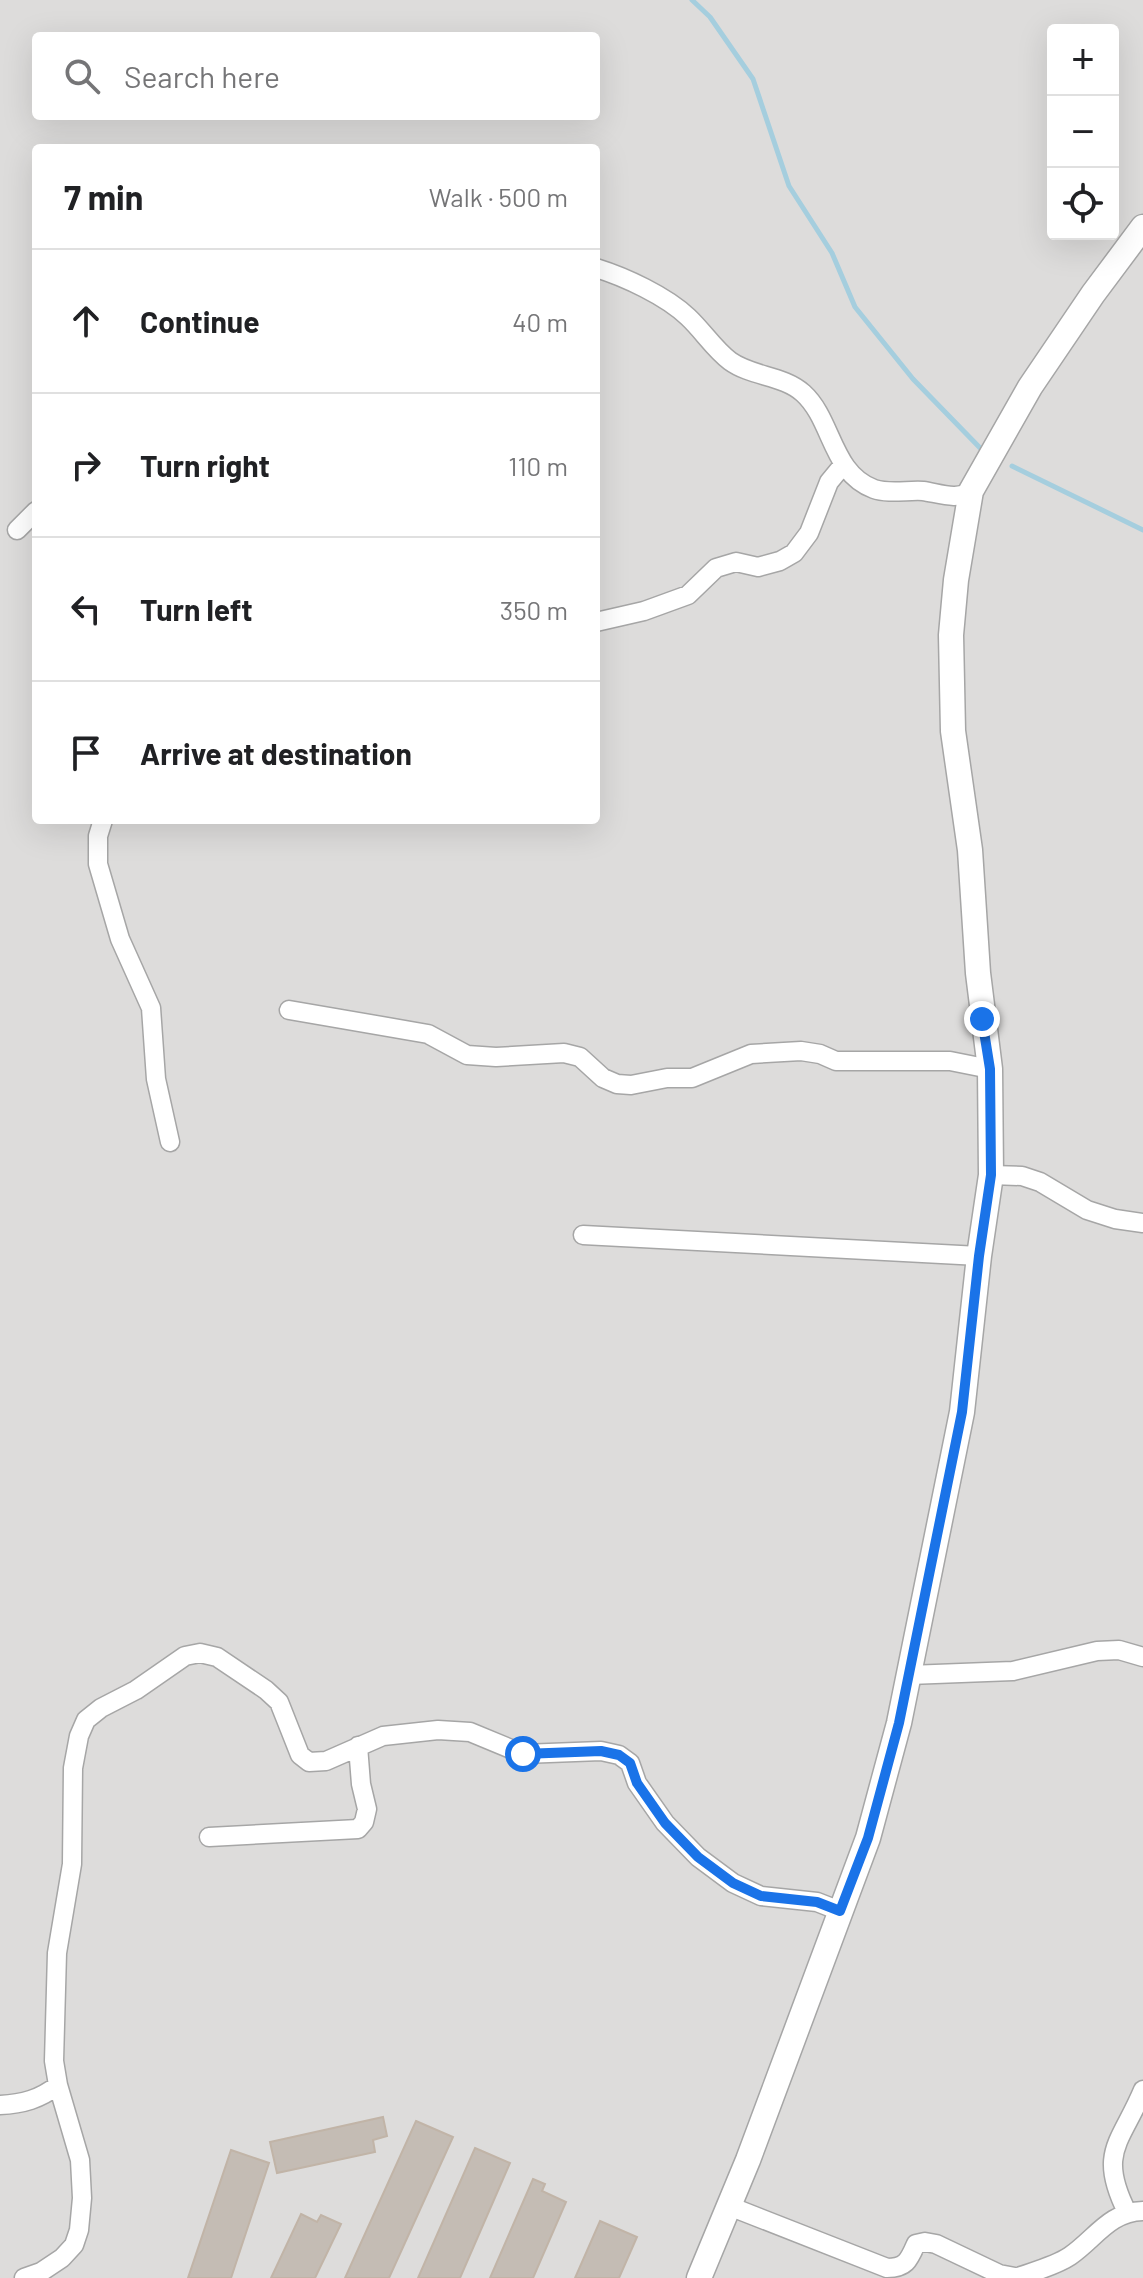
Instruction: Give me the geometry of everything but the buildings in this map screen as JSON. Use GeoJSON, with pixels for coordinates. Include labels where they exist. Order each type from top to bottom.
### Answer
{"type":"FeatureCollection","features":[{"type":"Feature","properties":{"kind":"street"},"geometry":{"type":"LineString","coordinates":[[699,2278],[868,1838],[899,1723],[962,1412],[991,1175],[990,1069],[978,973],[970,850],[953,731],[951,635],[956,580],[971,491],[1030,387],[1143,227]]}},
{"type":"Feature","properties":{"kind":"street"},"geometry":{"type":"LineString","coordinates":[[600,270],[643,287],[685,314],[732,363],[791,384],[803,393],[814,405],[843,465],[875,490],[948,495],[965,495],[971,491]]}},
{"type":"Feature","properties":{"kind":"street"},"geometry":{"type":"LineString","coordinates":[[600,621],[644,611],[688,595],[716,568],[736,562],[758,567],[794,553],[809,533],[829,482],[843,465]]}},
{"type":"Feature","properties":{"kind":"street"},"geometry":{"type":"LineString","coordinates":[[17,530],[32,515]]}},
{"type":"Feature","properties":{"kind":"street"},"geometry":{"type":"LineString","coordinates":[[102,824],[98,836],[98,864],[120,939],[151,1008],[156,1079],[170,1142]]}},
{"type":"Feature","properties":{"kind":"street"},"geometry":{"type":"LineString","coordinates":[[289,1010],[428,1034],[467,1055],[496,1057],[564,1053],[580,1057],[603,1078],[617,1084],[692,1078],[751,1054],[801,1051],[836,1061],[950,1061],[990,1069]]}},
{"type":"Feature","properties":{"kind":"street"},"geometry":{"type":"LineString","coordinates":[[991,1175],[1022,1176],[1040,1182],[1087,1210],[1115,1219],[1143,1223]]}},
{"type":"Feature","properties":{"kind":"street"},"geometry":{"type":"LineString","coordinates":[[583,1235],[979,1256]]}},
{"type":"Feature","properties":{"kind":"street"},"geometry":{"type":"LineString","coordinates":[[909,1675],[1013,1671],[1097,1651],[1119,1650],[1143,1657]]}},
{"type":"Feature","properties":{"kind":"street"},"geometry":{"type":"LineString","coordinates":[[24,2278],[41,2272],[62,2258],[74,2245],[79,2230],[82,2198],[80,2160],[54,2061],[57,1953],[72,1864],[73,1768],[79,1736],[86,1720],[101,1708],[136,1690],[185,1656],[200,1653],[217,1657],[279,1702],[300,1755],[309,1762],[326,1761],[383,1736],[438,1730],[470,1732],[523,1754],[601,1751],[619,1755],[630,1763],[637,1783],[665,1823],[698,1857],[733,1883],[761,1896],[817,1902],[840,1911]]}},
{"type":"Feature","properties":{"kind":"street"},"geometry":{"type":"LineString","coordinates":[[209,1837],[358,1829],[364,1822],[367,1809],[361,1784],[358,1746]]}},
{"type":"Feature","properties":{"kind":"street"},"geometry":{"type":"LineString","coordinates":[[0,2105],[18,2105],[44,2096],[58,2085]]}},
{"type":"Feature","properties":{"kind":"street"},"geometry":{"type":"LineString","coordinates":[[729,2206],[887,2268],[907,2264],[916,2244],[925,2242],[936,2244],[999,2274],[1019,2278],[1070,2256],[1114,2218],[1135,2211],[1116,2190],[1114,2149],[1143,2090]]}},
{"type":"Feature","properties":{"kind":"shaded area"},"geometry":{"type":"Polygon","coordinates":[[[0,0],[1143,0],[1143,2278],[0,2278],[0,0]]]}},
{"type":"Feature","properties":{"kind":"waterway"},"geometry":{"type":"LineString","coordinates":[[692,0],[710,17],[753,79],[789,186],[832,253],[855,307],[913,379],[984,452]]}},
{"type":"Feature","properties":{"kind":"waterway"},"geometry":{"type":"LineString","coordinates":[[1012,466],[1143,530]]}},
{"type":"Feature","properties":{"kind":"route"},"geometry":{"type":"LineString","coordinates":[[523,1754],[572,1750],[619,1755],[630,1763],[637,1783],[665,1823],[698,1857],[733,1883],[761,1896],[817,1902],[840,1911],[868,1838],[899,1723],[962,1412],[991,1175],[990,1069],[982,1019]]}}]}
